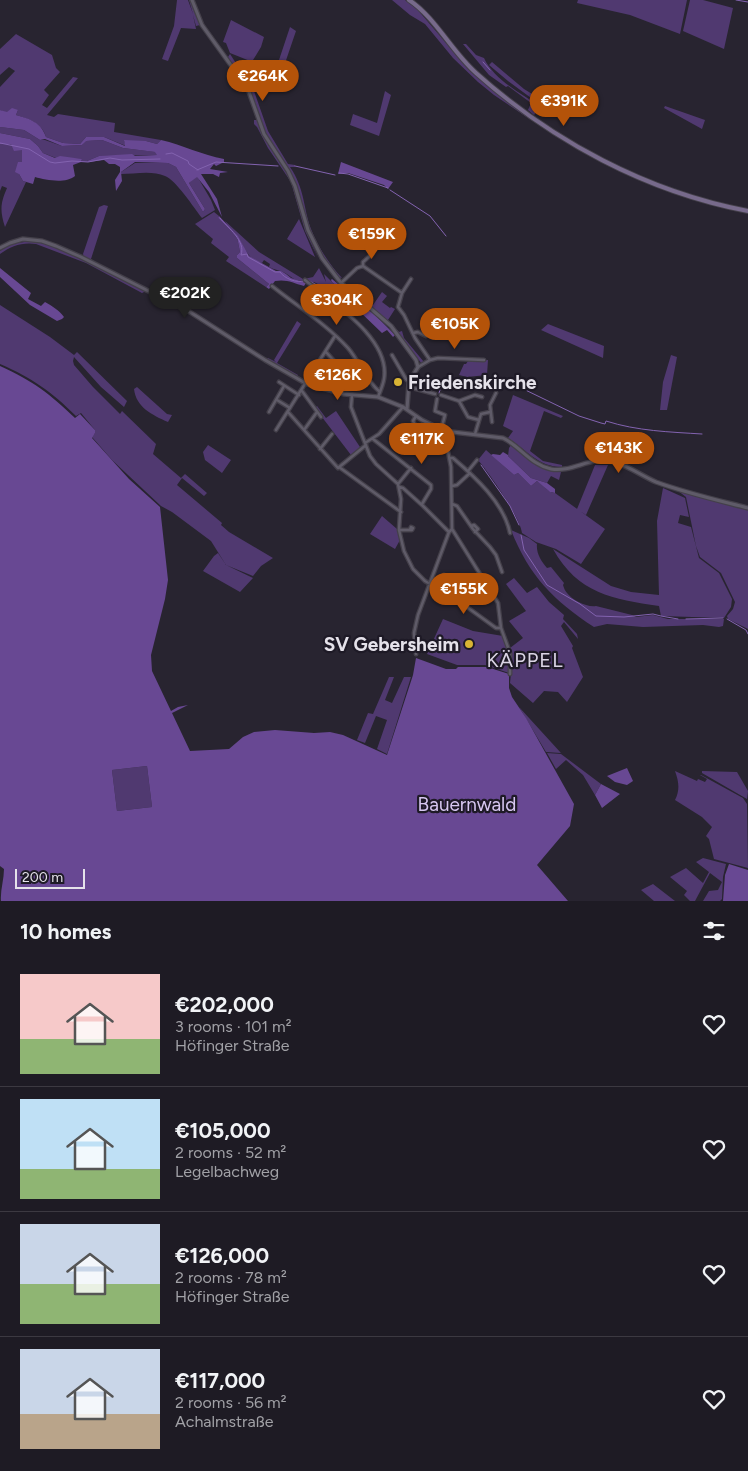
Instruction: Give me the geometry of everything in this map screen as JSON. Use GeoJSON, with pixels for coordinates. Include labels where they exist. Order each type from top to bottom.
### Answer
{"type":"FeatureCollection","features":[{"type":"Feature","properties":{"kind":"main road"},"geometry":{"type":"LineString","coordinates":[[409,0],[427,16],[452,48],[475,72],[507,98],[560,136],[613,166],[652,183],[695,198],[748,211]]}},
{"type":"Feature","properties":{"kind":"street"},"geometry":{"type":"LineString","coordinates":[[192,0],[202,25],[248,89],[264,134],[288,170],[296,186],[308,230],[315,247],[327,267],[341,283],[390,326],[413,354],[418,367]]}},
{"type":"Feature","properties":{"kind":"street"},"geometry":{"type":"LineString","coordinates":[[0,248],[16,241],[31,239],[42,241],[76,254],[190,312],[306,384],[352,395],[378,397],[405,408],[435,428],[442,430],[503,438],[542,466],[558,470],[594,460],[613,461],[667,486],[748,508]]}},
{"type":"Feature","properties":{"kind":"street"},"geometry":{"type":"LineString","coordinates":[[341,283],[357,268],[363,266],[364,262],[372,254]]}},
{"type":"Feature","properties":{"kind":"street"},"geometry":{"type":"LineString","coordinates":[[363,266],[402,293]]}},
{"type":"Feature","properties":{"kind":"street"},"geometry":{"type":"LineString","coordinates":[[411,279],[402,293],[398,307],[430,360]]}},
{"type":"Feature","properties":{"kind":"street"},"geometry":{"type":"LineString","coordinates":[[306,281],[356,321],[377,350],[384,366],[384,379],[378,397]]}},
{"type":"Feature","properties":{"kind":"street"},"geometry":{"type":"LineString","coordinates":[[272,286],[335,336],[356,359],[370,384],[380,392]]}},
{"type":"Feature","properties":{"kind":"street"},"geometry":{"type":"LineString","coordinates":[[413,333],[418,332],[426,336]]}},
{"type":"Feature","properties":{"kind":"street"},"geometry":{"type":"LineString","coordinates":[[276,430],[335,336]]}},
{"type":"Feature","properties":{"kind":"street"},"geometry":{"type":"LineString","coordinates":[[326,352],[343,371]]}},
{"type":"Feature","properties":{"kind":"street"},"geometry":{"type":"LineString","coordinates":[[392,355],[409,382]]}},
{"type":"Feature","properties":{"kind":"street"},"geometry":{"type":"LineString","coordinates":[[339,468],[408,406],[409,382],[418,367],[430,360],[445,358],[484,360]]}},
{"type":"Feature","properties":{"kind":"street"},"geometry":{"type":"LineString","coordinates":[[279,382],[299,395]]}},
{"type":"Feature","properties":{"kind":"street"},"geometry":{"type":"LineString","coordinates":[[269,412],[284,386]]}},
{"type":"Feature","properties":{"kind":"street"},"geometry":{"type":"LineString","coordinates":[[409,387],[435,394]]}},
{"type":"Feature","properties":{"kind":"street"},"geometry":{"type":"LineString","coordinates":[[302,391],[321,417]]}},
{"type":"Feature","properties":{"kind":"street"},"geometry":{"type":"LineString","coordinates":[[492,422],[490,402],[496,393]]}},
{"type":"Feature","properties":{"kind":"street"},"geometry":{"type":"LineString","coordinates":[[352,395],[350,407],[373,461],[422,504],[449,532]]}},
{"type":"Feature","properties":{"kind":"street"},"geometry":{"type":"LineString","coordinates":[[441,395],[459,401],[475,395],[482,397]]}},
{"type":"Feature","properties":{"kind":"street"},"geometry":{"type":"LineString","coordinates":[[437,399],[435,411],[445,414],[442,430],[451,458],[452,529],[498,603],[502,628],[510,653],[510,674]]}},
{"type":"Feature","properties":{"kind":"street"},"geometry":{"type":"LineString","coordinates":[[276,400],[290,408]]}},
{"type":"Feature","properties":{"kind":"street"},"geometry":{"type":"LineString","coordinates":[[459,401],[468,417],[479,420]]}},
{"type":"Feature","properties":{"kind":"street"},"geometry":{"type":"LineString","coordinates":[[288,412],[320,450],[339,468],[401,512]]}},
{"type":"Feature","properties":{"kind":"street"},"geometry":{"type":"LineString","coordinates":[[304,430],[317,412]]}},
{"type":"Feature","properties":{"kind":"street"},"geometry":{"type":"LineString","coordinates":[[476,434],[482,413],[490,412]]}},
{"type":"Feature","properties":{"kind":"street"},"geometry":{"type":"LineString","coordinates":[[416,416],[413,421],[417,426],[425,430]]}},
{"type":"Feature","properties":{"kind":"street"},"geometry":{"type":"LineString","coordinates":[[420,437],[429,424]]}},
{"type":"Feature","properties":{"kind":"street"},"geometry":{"type":"LineString","coordinates":[[412,434],[417,426]]}},
{"type":"Feature","properties":{"kind":"street"},"geometry":{"type":"LineString","coordinates":[[426,442],[435,428]]}},
{"type":"Feature","properties":{"kind":"street"},"geometry":{"type":"LineString","coordinates":[[320,450],[332,434]]}},
{"type":"Feature","properties":{"kind":"street"},"geometry":{"type":"LineString","coordinates":[[373,439],[432,487],[422,504]]}},
{"type":"Feature","properties":{"kind":"street"},"geometry":{"type":"LineString","coordinates":[[433,444],[441,449],[449,448]]}},
{"type":"Feature","properties":{"kind":"street"},"geometry":{"type":"LineString","coordinates":[[451,458],[469,472],[501,510],[510,533]]}},
{"type":"Feature","properties":{"kind":"street"},"geometry":{"type":"LineString","coordinates":[[452,486],[457,485],[477,460]]}},
{"type":"Feature","properties":{"kind":"street"},"geometry":{"type":"LineString","coordinates":[[411,468],[399,485],[401,499],[399,530],[408,560],[420,577],[460,602],[496,628],[502,628]]}},
{"type":"Feature","properties":{"kind":"street"},"geometry":{"type":"LineString","coordinates":[[452,504],[457,506],[471,526],[478,529],[475,532],[496,555],[502,572]]}},
{"type":"Feature","properties":{"kind":"street"},"geometry":{"type":"LineString","coordinates":[[416,654],[415,624],[429,583],[449,532],[452,529]]}},
{"type":"Feature","properties":{"kind":"street"},"geometry":{"type":"LineString","coordinates":[[399,530],[410,530]]}},
{"type":"Feature","properties":{"kind":"street"},"geometry":{"type":"LineString","coordinates":[[444,575],[465,587],[466,591],[460,602]]}},
{"type":"Feature","properties":{"kind":"shaded area"},"geometry":{"type":"Polygon","coordinates":[[[177,0],[188,0],[193,14],[190,0],[200,25],[196,26],[193,15],[196,29],[181,28],[168,61],[162,59],[174,26],[177,0]]]}},
{"type":"Feature","properties":{"kind":"shaded area"},"geometry":{"type":"Polygon","coordinates":[[[392,0],[405,0],[417,9],[470,71],[531,120],[478,82],[453,58],[425,24],[410,15],[392,0]]]}},
{"type":"Feature","properties":{"kind":"shaded area"},"geometry":{"type":"Polygon","coordinates":[[[578,0],[687,0],[680,34],[630,15],[577,3],[578,0]]]}},
{"type":"Feature","properties":{"kind":"shaded area"},"geometry":{"type":"Polygon","coordinates":[[[690,0],[703,0],[733,8],[724,49],[683,31],[690,0]]]}},
{"type":"Feature","properties":{"kind":"shaded area"},"geometry":{"type":"Polygon","coordinates":[[[231,20],[264,37],[261,47],[253,60],[250,61],[230,53],[226,43],[223,42],[231,20]]]}},
{"type":"Feature","properties":{"kind":"shaded area"},"geometry":{"type":"Polygon","coordinates":[[[290,27],[296,31],[281,75],[275,72],[290,27]]]}},
{"type":"Feature","properties":{"kind":"shaded area"},"geometry":{"type":"Polygon","coordinates":[[[16,34],[52,55],[56,68],[60,72],[44,90],[49,95],[42,105],[47,108],[73,77],[78,78],[47,115],[54,117],[58,114],[115,123],[114,132],[161,140],[157,144],[146,141],[124,141],[126,146],[104,137],[86,137],[80,144],[63,143],[46,137],[38,125],[16,115],[18,110],[7,113],[0,110],[0,87],[15,71],[9,67],[0,75],[0,49],[16,34]]]}},
{"type":"Feature","properties":{"kind":"shaded area"},"geometry":{"type":"Polygon","coordinates":[[[463,44],[466,44],[476,55],[484,58],[501,80],[541,107],[534,115],[528,110],[531,103],[489,75],[463,44]]]}},
{"type":"Feature","properties":{"kind":"shaded area"},"geometry":{"type":"Polygon","coordinates":[[[230,54],[254,91],[268,131],[288,164],[295,165],[295,167],[290,167],[301,190],[311,229],[324,255],[342,278],[338,277],[324,260],[313,240],[296,184],[269,141],[250,91],[228,57],[230,54]]]}},
{"type":"Feature","properties":{"kind":"shaded area"},"geometry":{"type":"Polygon","coordinates":[[[492,62],[524,89],[545,102],[542,106],[489,65],[492,62]]]}},
{"type":"Feature","properties":{"kind":"shaded area"},"geometry":{"type":"Polygon","coordinates":[[[385,91],[391,95],[379,136],[350,125],[353,114],[377,123],[385,91]]]}},
{"type":"Feature","properties":{"kind":"shaded area"},"geometry":{"type":"Polygon","coordinates":[[[665,106],[705,120],[702,129],[664,108],[665,106]]]}},
{"type":"Feature","properties":{"kind":"shaded area"},"geometry":{"type":"Polygon","coordinates":[[[254,120],[257,120],[269,146],[295,186],[306,230],[318,258],[305,231],[291,182],[268,148],[254,124],[254,120]]]}},
{"type":"Feature","properties":{"kind":"shaded area"},"geometry":{"type":"Polygon","coordinates":[[[0,127],[24,130],[40,140],[62,146],[82,145],[85,141],[102,140],[123,148],[156,152],[158,155],[99,156],[88,162],[81,162],[82,159],[56,158],[43,153],[30,139],[0,133],[0,127]]]}},
{"type":"Feature","properties":{"kind":"shaded area"},"geometry":{"type":"Polygon","coordinates":[[[0,144],[11,144],[22,150],[19,174],[23,181],[26,182],[5,227],[2,208],[7,188],[2,186],[0,191],[0,144]]]}},
{"type":"Feature","properties":{"kind":"shaded area"},"geometry":{"type":"Polygon","coordinates":[[[135,163],[168,163],[176,167],[203,212],[205,209],[189,183],[197,176],[215,210],[202,218],[179,188],[160,174],[121,174],[121,172],[135,163]]]}},
{"type":"Feature","properties":{"kind":"shaded area"},"geometry":{"type":"Polygon","coordinates":[[[108,206],[91,259],[98,264],[84,257],[83,254],[99,207],[108,206]]]}},
{"type":"Feature","properties":{"kind":"shaded area"},"geometry":{"type":"Polygon","coordinates":[[[214,212],[237,237],[240,252],[237,258],[269,284],[266,287],[226,261],[229,257],[211,243],[213,239],[195,224],[214,212]]]}},
{"type":"Feature","properties":{"kind":"shaded area"},"geometry":{"type":"Polygon","coordinates":[[[299,219],[315,257],[287,239],[299,219]]]}},
{"type":"Feature","properties":{"kind":"shaded area"},"geometry":{"type":"Polygon","coordinates":[[[225,221],[259,252],[303,279],[303,281],[295,280],[283,272],[269,267],[270,264],[264,260],[262,263],[253,259],[225,221]]]}},
{"type":"Feature","properties":{"kind":"shaded area"},"geometry":{"type":"Polygon","coordinates":[[[31,241],[46,244],[75,255],[103,268],[144,290],[144,292],[142,293],[86,263],[36,244],[17,245],[0,254],[0,251],[11,244],[31,241]]]}},
{"type":"Feature","properties":{"kind":"shaded area"},"geometry":{"type":"Polygon","coordinates":[[[319,268],[326,282],[324,274],[356,302],[353,306],[334,295],[344,303],[342,306],[331,297],[334,293],[332,294],[331,291],[304,279],[313,277],[319,268]]]}},
{"type":"Feature","properties":{"kind":"shaded area"},"geometry":{"type":"Polygon","coordinates":[[[382,292],[387,296],[382,302],[395,309],[388,320],[399,332],[402,331],[404,338],[424,362],[422,364],[393,327],[363,300],[364,298],[373,305],[382,292]]]}},
{"type":"Feature","properties":{"kind":"shaded area"},"geometry":{"type":"Polygon","coordinates":[[[0,305],[74,355],[77,352],[127,401],[124,407],[101,387],[74,357],[74,365],[93,387],[120,414],[122,411],[156,444],[153,454],[181,478],[185,474],[207,493],[204,496],[182,478],[177,485],[222,523],[221,525],[229,532],[273,558],[261,566],[253,576],[226,565],[211,541],[161,506],[112,460],[92,437],[95,430],[81,413],[76,416],[41,386],[0,364],[0,305]]]}},
{"type":"Feature","properties":{"kind":"shaded area"},"geometry":{"type":"Polygon","coordinates":[[[297,321],[301,324],[277,363],[298,375],[297,377],[267,359],[276,362],[274,360],[297,321]]]}},
{"type":"Feature","properties":{"kind":"shaded area"},"geometry":{"type":"Polygon","coordinates":[[[548,324],[604,346],[603,358],[541,330],[548,324]]]}},
{"type":"Feature","properties":{"kind":"shaded area"},"geometry":{"type":"Polygon","coordinates":[[[671,355],[677,357],[667,410],[660,410],[663,382],[671,355]]]}},
{"type":"Feature","properties":{"kind":"shaded area"},"geometry":{"type":"Polygon","coordinates":[[[488,360],[487,375],[467,377],[459,375],[464,364],[468,361],[488,360]]]}},
{"type":"Feature","properties":{"kind":"shaded area"},"geometry":{"type":"Polygon","coordinates":[[[137,387],[167,414],[172,415],[168,422],[141,406],[135,395],[134,389],[137,387]]]}},
{"type":"Feature","properties":{"kind":"shaded area"},"geometry":{"type":"Polygon","coordinates":[[[513,395],[563,416],[561,418],[544,411],[530,451],[543,461],[562,465],[562,467],[539,461],[508,438],[513,431],[503,426],[513,395]]]}},
{"type":"Feature","properties":{"kind":"shaded area"},"geometry":{"type":"Polygon","coordinates":[[[317,406],[326,418],[336,411],[360,447],[351,455],[315,408],[317,406]]]}},
{"type":"Feature","properties":{"kind":"shaded area"},"geometry":{"type":"Polygon","coordinates":[[[208,445],[231,460],[222,473],[205,460],[203,452],[208,445]]]}},
{"type":"Feature","properties":{"kind":"shaded area"},"geometry":{"type":"Polygon","coordinates":[[[511,445],[539,466],[561,472],[559,480],[551,476],[547,483],[531,478],[508,456],[511,445]]]}},
{"type":"Feature","properties":{"kind":"shaded area"},"geometry":{"type":"Polygon","coordinates":[[[486,450],[514,475],[518,473],[531,486],[537,481],[605,529],[581,564],[556,549],[536,542],[522,533],[510,506],[478,460],[486,450]]]}},
{"type":"Feature","properties":{"kind":"shaded area"},"geometry":{"type":"Polygon","coordinates":[[[595,465],[608,465],[586,515],[577,509],[595,465]]]}},
{"type":"Feature","properties":{"kind":"shaded area"},"geometry":{"type":"Polygon","coordinates":[[[663,488],[685,498],[689,517],[680,515],[678,523],[691,527],[699,558],[719,573],[732,599],[731,607],[724,618],[661,616],[659,606],[612,597],[598,592],[574,576],[553,549],[611,586],[631,592],[659,595],[657,521],[663,488]]]}},
{"type":"Feature","properties":{"kind":"shaded area"},"geometry":{"type":"Polygon","coordinates":[[[677,490],[748,510],[748,629],[728,619],[727,616],[733,609],[735,602],[721,573],[700,557],[686,497],[677,490]]]}},
{"type":"Feature","properties":{"kind":"shaded area"},"geometry":{"type":"Polygon","coordinates":[[[382,516],[397,529],[400,540],[395,549],[370,534],[382,516]]]}},
{"type":"Feature","properties":{"kind":"shaded area"},"geometry":{"type":"Polygon","coordinates":[[[511,530],[537,544],[538,554],[543,563],[547,568],[551,567],[564,583],[564,588],[569,596],[580,603],[636,617],[653,615],[668,619],[724,619],[723,626],[643,627],[607,624],[594,627],[567,607],[544,586],[526,561],[511,530]]]}},
{"type":"Feature","properties":{"kind":"shaded area"},"geometry":{"type":"Polygon","coordinates":[[[218,553],[226,565],[253,578],[240,592],[203,571],[218,553]]]}},
{"type":"Feature","properties":{"kind":"shaded area"},"geometry":{"type":"Polygon","coordinates":[[[514,578],[527,593],[537,587],[549,602],[564,615],[563,619],[577,634],[578,639],[564,622],[561,626],[573,646],[572,648],[583,677],[567,702],[558,692],[544,691],[533,703],[510,683],[512,664],[510,648],[523,638],[509,621],[526,611],[506,584],[514,578]]]}},
{"type":"Feature","properties":{"kind":"shaded area","name":"SV Gebersheim"},"geometry":{"type":"Polygon","coordinates":[[[443,619],[473,631],[503,636],[509,651],[509,673],[485,665],[457,665],[427,654],[443,619]]]}},
{"type":"Feature","properties":{"kind":"shaded area"},"geometry":{"type":"Polygon","coordinates":[[[389,677],[394,677],[385,700],[392,703],[404,677],[411,677],[387,754],[377,749],[387,720],[376,716],[365,743],[357,740],[368,713],[373,714],[389,677]]]}},
{"type":"Feature","properties":{"kind":"shaded area"},"geometry":{"type":"Polygon","coordinates":[[[519,707],[561,753],[546,752],[519,707]]]}},
{"type":"Feature","properties":{"kind":"shaded area"},"geometry":{"type":"Polygon","coordinates":[[[547,753],[561,754],[601,784],[595,795],[583,775],[566,760],[556,769],[547,753]]]}},
{"type":"Feature","properties":{"kind":"shaded area"},"geometry":{"type":"Polygon","coordinates":[[[147,766],[152,807],[117,811],[112,770],[147,766]]]}},
{"type":"Feature","properties":{"kind":"shaded area"},"geometry":{"type":"Polygon","coordinates":[[[675,771],[697,781],[698,779],[705,782],[707,779],[701,775],[743,798],[747,804],[748,868],[714,859],[709,839],[706,836],[712,827],[702,817],[675,800],[678,786],[675,771]]]}},
{"type":"Feature","properties":{"kind":"shaded area"},"geometry":{"type":"Polygon","coordinates":[[[702,771],[737,772],[748,791],[747,799],[702,773],[702,771]]]}},
{"type":"Feature","properties":{"kind":"shaded area"},"geometry":{"type":"Polygon","coordinates":[[[703,858],[726,864],[723,877],[722,899],[720,901],[703,901],[709,891],[718,890],[722,882],[710,873],[695,901],[690,901],[684,895],[687,891],[670,877],[686,868],[703,883],[709,872],[696,862],[703,858]]]}},
{"type":"Feature","properties":{"kind":"shaded area"},"geometry":{"type":"Polygon","coordinates":[[[653,884],[675,901],[654,901],[641,890],[653,884]]]}},
{"type":"Feature","properties":{"kind":"green space"},"geometry":{"type":"Polygon","coordinates":[[[12,108],[18,110],[16,115],[38,125],[46,137],[63,143],[80,144],[86,137],[104,137],[125,146],[124,140],[146,141],[157,144],[161,140],[224,159],[224,162],[216,166],[214,164],[210,169],[228,172],[220,173],[219,177],[213,174],[201,174],[217,199],[222,217],[209,192],[197,177],[189,183],[205,209],[203,212],[176,167],[168,163],[135,162],[121,172],[122,181],[116,191],[115,180],[120,172],[120,167],[115,164],[109,164],[104,160],[87,161],[99,156],[157,155],[155,152],[123,148],[102,140],[86,141],[82,145],[62,146],[45,139],[40,140],[24,130],[0,127],[0,110],[7,112],[12,108]]]}},
{"type":"Feature","properties":{"kind":"green space"},"geometry":{"type":"Polygon","coordinates":[[[0,133],[30,139],[43,153],[55,158],[60,156],[82,159],[81,162],[73,165],[75,176],[61,181],[35,177],[33,184],[23,181],[19,174],[15,172],[18,162],[22,162],[22,150],[14,151],[11,144],[0,144],[0,133]]]}},
{"type":"Feature","properties":{"kind":"green space"},"geometry":{"type":"Polygon","coordinates":[[[341,162],[393,182],[388,189],[384,185],[348,173],[338,174],[341,162]]]}},
{"type":"Feature","properties":{"kind":"green space"},"geometry":{"type":"Polygon","coordinates":[[[219,216],[238,236],[249,256],[276,271],[281,271],[291,278],[306,283],[304,286],[290,282],[275,281],[269,289],[266,287],[269,284],[237,258],[240,252],[237,237],[218,218],[219,216]]]}},
{"type":"Feature","properties":{"kind":"green space"},"geometry":{"type":"Polygon","coordinates":[[[0,268],[31,293],[28,299],[41,306],[45,302],[58,310],[64,317],[57,321],[30,305],[0,277],[0,268]]]}},
{"type":"Feature","properties":{"kind":"green space"},"geometry":{"type":"Polygon","coordinates":[[[332,279],[371,311],[395,335],[393,337],[387,330],[382,333],[357,309],[351,314],[342,306],[344,302],[333,295],[337,295],[353,306],[356,302],[332,282],[332,279]]]}},
{"type":"Feature","properties":{"kind":"green space","name":"Bauernwald"},"geometry":{"type":"Polygon","coordinates":[[[0,366],[40,388],[75,418],[80,414],[95,430],[92,438],[129,479],[160,507],[168,580],[151,655],[152,671],[171,711],[188,705],[172,713],[190,751],[229,749],[243,737],[254,732],[275,730],[314,733],[330,732],[343,735],[387,755],[413,675],[416,658],[446,669],[487,667],[509,674],[509,688],[512,697],[526,718],[574,804],[570,826],[537,865],[568,901],[1,901],[4,869],[0,866],[0,366]],[[147,766],[112,770],[117,811],[152,807],[147,766]]]}},
{"type":"Feature","properties":{"kind":"green space"},"geometry":{"type":"Polygon","coordinates":[[[503,452],[531,478],[547,483],[555,489],[555,493],[550,492],[537,481],[531,486],[518,473],[514,475],[491,455],[500,455],[503,452]]]}},
{"type":"Feature","properties":{"kind":"green space"},"geometry":{"type":"Polygon","coordinates":[[[627,768],[633,781],[627,785],[615,782],[607,776],[627,768]]]}},
{"type":"Feature","properties":{"kind":"green space"},"geometry":{"type":"Polygon","coordinates":[[[601,784],[620,794],[602,808],[595,795],[601,784]]]}},
{"type":"Feature","properties":{"kind":"green space"},"geometry":{"type":"Polygon","coordinates":[[[729,864],[748,870],[748,901],[723,901],[725,875],[729,864]]]}},
{"type":"Feature","properties":{"kind":"waterway"},"geometry":{"type":"LineString","coordinates":[[736,0],[748,2]]}},
{"type":"Feature","properties":{"kind":"waterway"},"geometry":{"type":"LineString","coordinates":[[483,62],[490,70]]}},
{"type":"Feature","properties":{"kind":"waterway"},"geometry":{"type":"LineString","coordinates":[[0,143],[29,149],[55,163],[88,162],[110,158],[122,160],[160,159]]}},
{"type":"Feature","properties":{"kind":"waterway"},"geometry":{"type":"LineString","coordinates":[[166,154],[172,153],[188,161],[189,164],[198,170]]}},
{"type":"Feature","properties":{"kind":"waterway"},"geometry":{"type":"LineString","coordinates":[[197,170],[216,162],[278,166]]}},
{"type":"Feature","properties":{"kind":"waterway"},"geometry":{"type":"LineString","coordinates":[[295,166],[335,175]]}},
{"type":"Feature","properties":{"kind":"waterway"},"geometry":{"type":"LineString","coordinates":[[339,173],[348,174],[388,188]]}},
{"type":"Feature","properties":{"kind":"waterway"},"geometry":{"type":"LineString","coordinates":[[390,190],[430,216],[446,236]]}},
{"type":"Feature","properties":{"kind":"waterway"},"geometry":{"type":"LineString","coordinates":[[220,218],[239,240],[242,250],[241,255],[247,254],[248,257],[275,272],[280,272],[291,280],[305,281]]}},
{"type":"Feature","properties":{"kind":"waterway"},"geometry":{"type":"LineString","coordinates":[[309,281],[323,288],[351,309]]}},
{"type":"Feature","properties":{"kind":"waterway"},"geometry":{"type":"LineString","coordinates":[[439,393],[443,381],[511,383],[579,416],[601,423],[605,424],[606,421],[642,429],[702,434]]}},
{"type":"Feature","properties":{"kind":"waterway"},"geometry":{"type":"LineString","coordinates":[[481,465],[510,506],[519,525]]}},
{"type":"Feature","properties":{"kind":"waterway"},"geometry":{"type":"LineString","coordinates":[[521,535],[524,550],[547,585],[580,604],[596,616],[624,617],[653,614],[678,619]]}},
{"type":"Feature","properties":{"kind":"waterway"},"geometry":{"type":"LineString","coordinates":[[686,619],[723,618]]}},
{"type":"Feature","properties":{"kind":"waterway"},"geometry":{"type":"LineString","coordinates":[[727,619],[746,630],[748,634]]}},
{"type":"Feature","properties":{"kind":"place","name":"Friedenskirche"},"geometry":{"type":"Point","coordinates":[398,382]}},
{"type":"Feature","properties":{"kind":"place","name":"SV Gebersheim"},"geometry":{"type":"Point","coordinates":[469,644]}},
{"type":"Feature","properties":{"kind":"district","name":"KÄPPEL"},"geometry":{"type":"Point","coordinates":[525,660]}}]}
